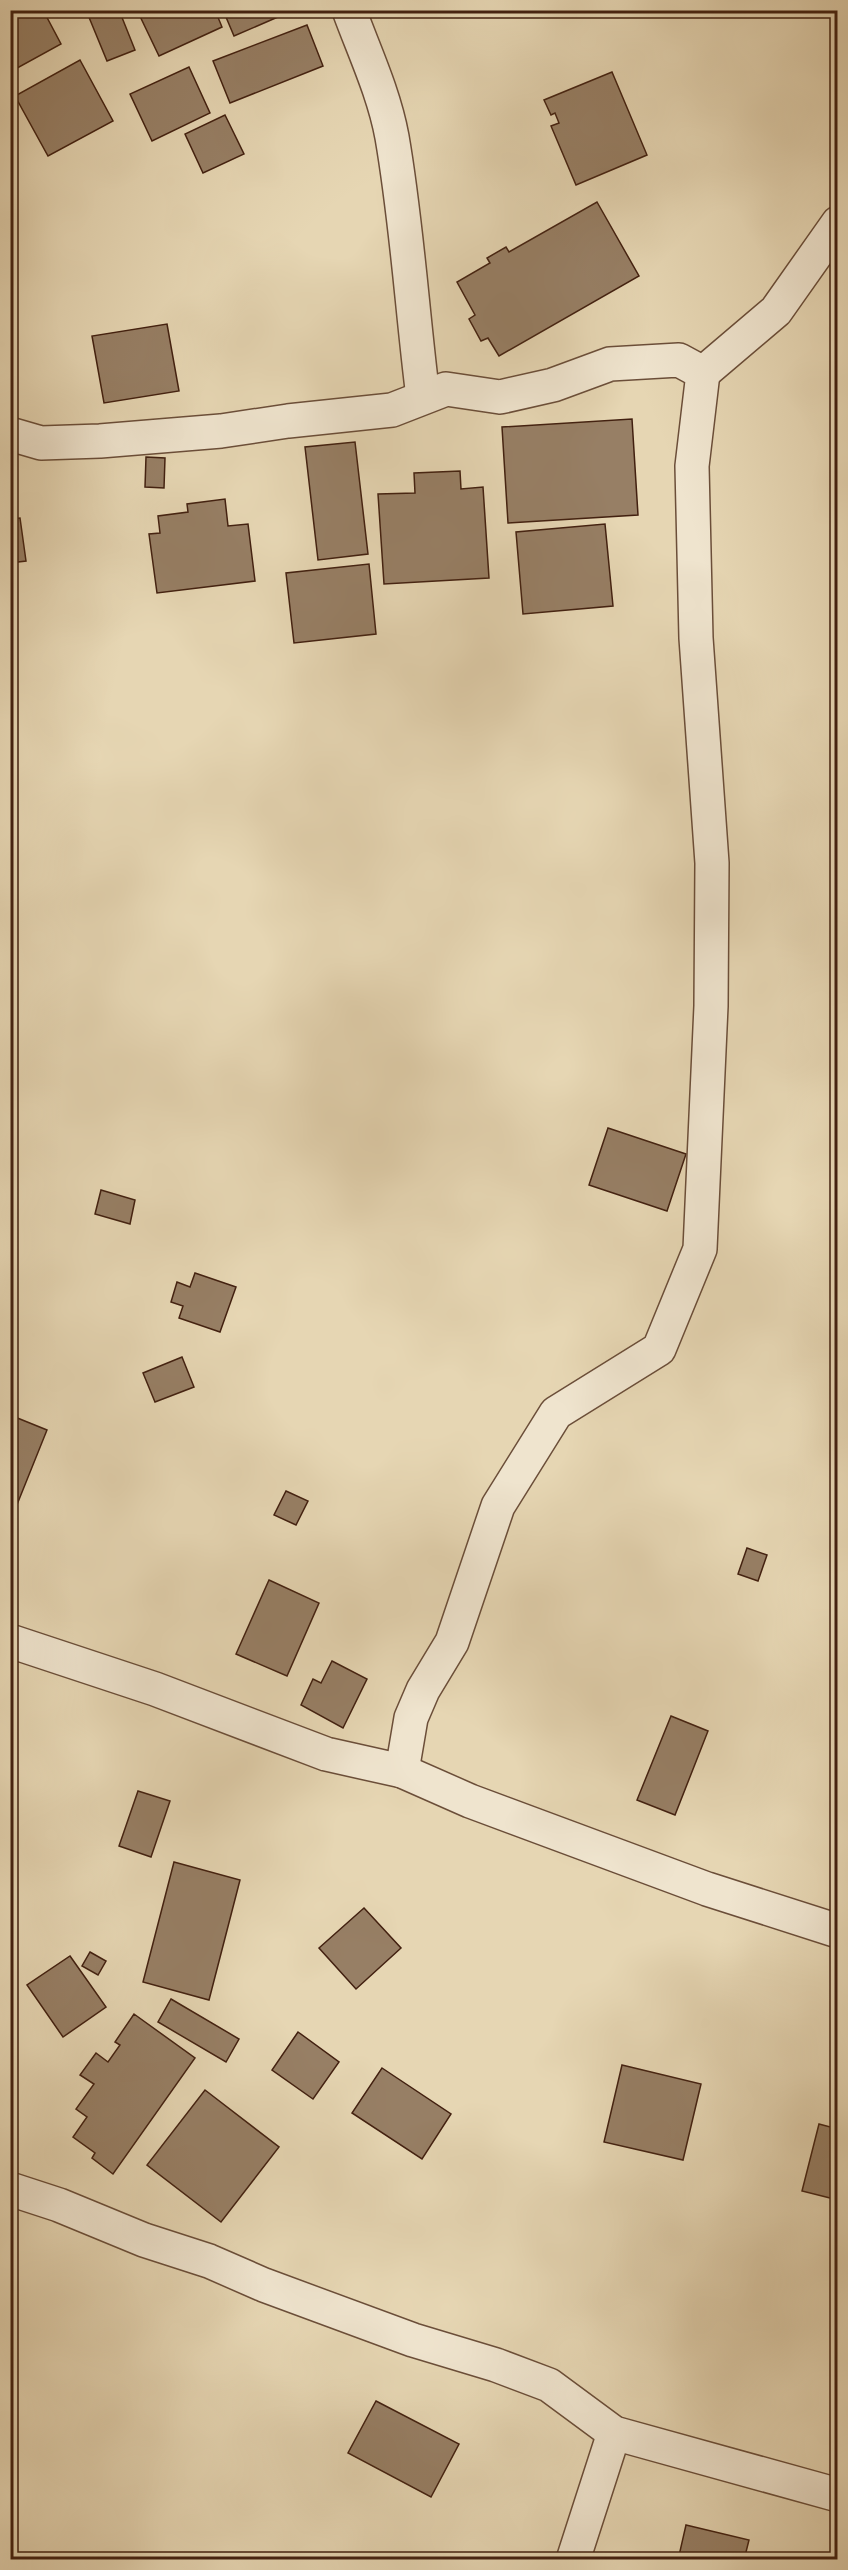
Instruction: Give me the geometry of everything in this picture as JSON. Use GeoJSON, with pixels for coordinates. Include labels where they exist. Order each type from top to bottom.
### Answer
{"type":"FeatureCollection","features":[{"type":"Feature","properties":{"kind":"street"},"geometry":{"type":"LineString","coordinates":[[349,10],[374,76],[392,135],[408,246],[411,302],[423,397]]}},
{"type":"Feature","properties":{"kind":"street"},"geometry":{"type":"LineString","coordinates":[[402,1771],[411,1718],[423,1690],[452,1642],[498,1506],[556,1413],[659,1349],[700,1249],[711,1005],[712,863],[696,638],[692,466],[703,373],[776,311],[837,223]]}},
{"type":"Feature","properties":{"kind":"street"},"geometry":{"type":"LineString","coordinates":[[10,434],[41,443],[100,441],[220,431],[392,410],[446,389],[500,397],[553,385],[610,364],[679,360],[703,373]]}},
{"type":"Feature","properties":{"kind":"street"},"geometry":{"type":"LineString","coordinates":[[10,1641],[155,1689],[326,1754],[402,1771],[470,1801],[707,1889],[837,1931]]}},
{"type":"Feature","properties":{"kind":"street"},"geometry":{"type":"LineString","coordinates":[[10,2189],[59,2205],[144,2240],[208,2261],[264,2285],[412,2340],[496,2365],[549,2385],[615,2433],[837,2495]]}},
{"type":"Feature","properties":{"kind":"street"},"geometry":{"type":"LineString","coordinates":[[573,2559],[615,2433]]}},
{"type":"Feature","properties":{"kind":"building"},"geometry":{"type":"Polygon","coordinates":[[[10,10],[43,10],[61,44],[10,72],[10,10]]]}},
{"type":"Feature","properties":{"kind":"building"},"geometry":{"type":"Polygon","coordinates":[[[86,10],[119,10],[135,50],[107,61],[86,10]]]}},
{"type":"Feature","properties":{"kind":"building"},"geometry":{"type":"Polygon","coordinates":[[[137,10],[215,10],[222,27],[159,56],[137,10]]]}},
{"type":"Feature","properties":{"kind":"building"},"geometry":{"type":"Polygon","coordinates":[[[223,10],[294,10],[234,36],[223,10]]]}},
{"type":"Feature","properties":{"kind":"building"},"geometry":{"type":"Polygon","coordinates":[[[307,25],[323,66],[230,103],[213,61],[307,25]]]}},
{"type":"Feature","properties":{"kind":"building"},"geometry":{"type":"Polygon","coordinates":[[[80,60],[113,121],[48,156],[15,96],[80,60]]]}},
{"type":"Feature","properties":{"kind":"building"},"geometry":{"type":"Polygon","coordinates":[[[189,67],[210,113],[152,141],[130,94],[189,67]]]}},
{"type":"Feature","properties":{"kind":"building"},"geometry":{"type":"Polygon","coordinates":[[[612,72],[647,155],[576,185],[551,126],[559,123],[555,113],[551,115],[544,100],[612,72]]]}},
{"type":"Feature","properties":{"kind":"building"},"geometry":{"type":"Polygon","coordinates":[[[225,115],[244,154],[203,173],[185,134],[225,115]]]}},
{"type":"Feature","properties":{"kind":"building"},"geometry":{"type":"Polygon","coordinates":[[[597,202],[639,276],[499,356],[488,338],[481,341],[469,319],[475,315],[457,282],[490,263],[487,258],[506,247],[509,252],[597,202]]]}},
{"type":"Feature","properties":{"kind":"building"},"geometry":{"type":"Polygon","coordinates":[[[167,324],[179,391],[104,403],[92,336],[167,324]]]}},
{"type":"Feature","properties":{"kind":"building"},"geometry":{"type":"Polygon","coordinates":[[[632,419],[638,515],[508,523],[502,427],[632,419]]]}},
{"type":"Feature","properties":{"kind":"building"},"geometry":{"type":"Polygon","coordinates":[[[355,442],[368,554],[318,560],[305,447],[355,442]]]}},
{"type":"Feature","properties":{"kind":"building"},"geometry":{"type":"Polygon","coordinates":[[[146,457],[165,458],[164,488],[145,487],[146,457]]]}},
{"type":"Feature","properties":{"kind":"building"},"geometry":{"type":"Polygon","coordinates":[[[460,471],[461,489],[483,487],[489,578],[384,584],[378,494],[415,493],[414,473],[460,471]]]}},
{"type":"Feature","properties":{"kind":"building"},"geometry":{"type":"Polygon","coordinates":[[[225,499],[228,526],[248,524],[255,581],[157,593],[149,534],[160,533],[158,516],[188,512],[187,504],[225,499]]]}},
{"type":"Feature","properties":{"kind":"building"},"geometry":{"type":"Polygon","coordinates":[[[20,518],[26,561],[10,563],[10,519],[20,518]]]}},
{"type":"Feature","properties":{"kind":"building"},"geometry":{"type":"Polygon","coordinates":[[[605,524],[613,606],[523,614],[516,532],[605,524]]]}},
{"type":"Feature","properties":{"kind":"building"},"geometry":{"type":"Polygon","coordinates":[[[369,564],[376,634],[294,643],[286,573],[369,564]]]}},
{"type":"Feature","properties":{"kind":"building"},"geometry":{"type":"Polygon","coordinates":[[[608,1128],[686,1154],[667,1211],[589,1185],[608,1128]]]}},
{"type":"Feature","properties":{"kind":"building"},"geometry":{"type":"Polygon","coordinates":[[[101,1190],[135,1200],[130,1224],[95,1214],[101,1190]]]}},
{"type":"Feature","properties":{"kind":"building"},"geometry":{"type":"Polygon","coordinates":[[[195,1273],[236,1287],[220,1332],[179,1318],[183,1306],[171,1302],[177,1282],[190,1287],[195,1273]]]}},
{"type":"Feature","properties":{"kind":"building"},"geometry":{"type":"Polygon","coordinates":[[[182,1357],[194,1387],[155,1402],[143,1373],[182,1357]]]}},
{"type":"Feature","properties":{"kind":"building"},"geometry":{"type":"Polygon","coordinates":[[[10,1415],[47,1430],[10,1522],[10,1415]]]}},
{"type":"Feature","properties":{"kind":"building"},"geometry":{"type":"Polygon","coordinates":[[[286,1491],[308,1501],[296,1525],[274,1515],[286,1491]]]}},
{"type":"Feature","properties":{"kind":"building"},"geometry":{"type":"Polygon","coordinates":[[[747,1548],[767,1555],[758,1581],[738,1574],[747,1548]]]}},
{"type":"Feature","properties":{"kind":"building"},"geometry":{"type":"Polygon","coordinates":[[[269,1580],[319,1603],[287,1676],[236,1654],[269,1580]]]}},
{"type":"Feature","properties":{"kind":"building"},"geometry":{"type":"Polygon","coordinates":[[[332,1661],[367,1679],[343,1728],[301,1705],[313,1679],[321,1683],[332,1661]]]}},
{"type":"Feature","properties":{"kind":"building"},"geometry":{"type":"Polygon","coordinates":[[[671,1716],[708,1731],[675,1815],[637,1800],[671,1716]]]}},
{"type":"Feature","properties":{"kind":"building"},"geometry":{"type":"Polygon","coordinates":[[[138,1791],[170,1801],[151,1857],[119,1846],[138,1791]]]}},
{"type":"Feature","properties":{"kind":"building"},"geometry":{"type":"Polygon","coordinates":[[[174,1862],[240,1880],[209,2000],[143,1982],[174,1862]]]}},
{"type":"Feature","properties":{"kind":"building"},"geometry":{"type":"Polygon","coordinates":[[[364,1908],[401,1948],[356,1989],[319,1948],[364,1908]]]}},
{"type":"Feature","properties":{"kind":"building"},"geometry":{"type":"Polygon","coordinates":[[[90,1952],[106,1961],[98,1975],[82,1966],[90,1952]]]}},
{"type":"Feature","properties":{"kind":"building"},"geometry":{"type":"Polygon","coordinates":[[[70,1956],[106,2007],[63,2037],[27,1985],[70,1956]]]}},
{"type":"Feature","properties":{"kind":"building"},"geometry":{"type":"Polygon","coordinates":[[[171,1999],[239,2039],[226,2062],[158,2022],[171,1999]]]}},
{"type":"Feature","properties":{"kind":"building"},"geometry":{"type":"Polygon","coordinates":[[[134,2014],[195,2058],[113,2174],[92,2158],[95,2153],[73,2137],[87,2117],[76,2109],[94,2084],[80,2075],[96,2053],[108,2062],[120,2045],[115,2042],[134,2014]]]}},
{"type":"Feature","properties":{"kind":"building"},"geometry":{"type":"Polygon","coordinates":[[[298,2032],[339,2062],[313,2099],[272,2070],[298,2032]]]}},
{"type":"Feature","properties":{"kind":"building"},"geometry":{"type":"Polygon","coordinates":[[[622,2065],[701,2084],[683,2160],[604,2142],[622,2065]]]}},
{"type":"Feature","properties":{"kind":"building"},"geometry":{"type":"Polygon","coordinates":[[[382,2068],[451,2114],[422,2159],[352,2113],[382,2068]]]}},
{"type":"Feature","properties":{"kind":"building"},"geometry":{"type":"Polygon","coordinates":[[[205,2090],[279,2147],[221,2222],[147,2165],[205,2090]]]}},
{"type":"Feature","properties":{"kind":"building"},"geometry":{"type":"Polygon","coordinates":[[[819,2124],[838,2129],[838,2200],[802,2191],[819,2124]]]}},
{"type":"Feature","properties":{"kind":"building"},"geometry":{"type":"Polygon","coordinates":[[[376,2401],[459,2444],[431,2497],[348,2453],[376,2401]]]}},
{"type":"Feature","properties":{"kind":"building"},"geometry":{"type":"Polygon","coordinates":[[[686,2525],[749,2540],[744,2560],[678,2560],[686,2525]]]}}]}
